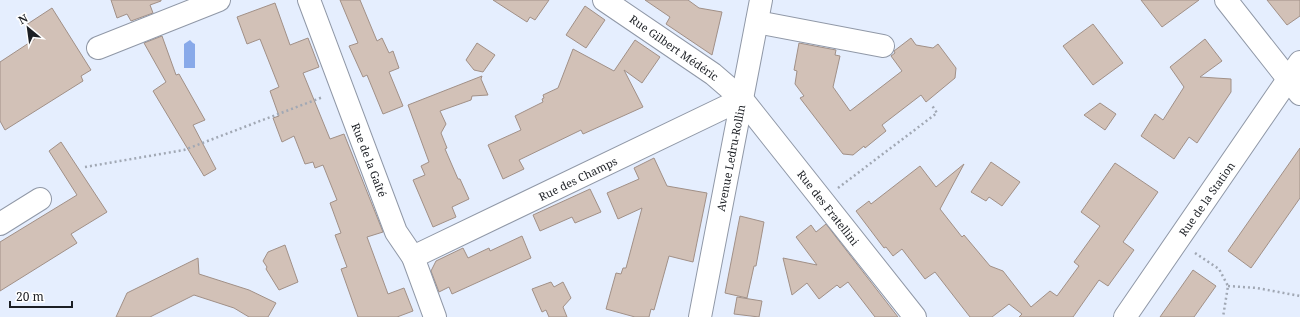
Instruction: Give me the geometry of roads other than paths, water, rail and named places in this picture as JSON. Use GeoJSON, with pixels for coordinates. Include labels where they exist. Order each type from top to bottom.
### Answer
{"type":"FeatureCollection","features":[{"type":"Feature","properties":{"kind":"street"},"geometry":{"type":"LineString","coordinates":[[98,48],[219,0]]}},
{"type":"Feature","properties":{"kind":"street","name":"Rue de la Gaîté"},"geometry":{"type":"LineString","coordinates":[[309,0],[396,232],[413,258],[435,317]]}},
{"type":"Feature","properties":{"kind":"street","name":"Rue Gilbert Médéric"},"geometry":{"type":"LineString","coordinates":[[604,0],[713,74],[742,98]]}},
{"type":"Feature","properties":{"kind":"street","name":"Avenue Ledru-Rollin"},"geometry":{"type":"LineString","coordinates":[[700,317],[761,0]]}},
{"type":"Feature","properties":{"kind":"street"},"geometry":{"type":"LineString","coordinates":[[1226,0],[1294,87]]}},
{"type":"Feature","properties":{"kind":"street"},"geometry":{"type":"LineString","coordinates":[[757,22],[883,46]]}},
{"type":"Feature","properties":{"kind":"street","name":"Rue de la Station"},"geometry":{"type":"LineString","coordinates":[[1125,317],[1178,241],[1294,87],[1300,62]]}},
{"type":"Feature","properties":{"kind":"street","name":"Rue des Fratellini"},"geometry":{"type":"LineString","coordinates":[[742,98],[915,317]]}},
{"type":"Feature","properties":{"kind":"street","name":"Rue des Champs"},"geometry":{"type":"LineString","coordinates":[[413,258],[742,98]]}},
{"type":"Feature","properties":{"kind":"street"},"geometry":{"type":"LineString","coordinates":[[0,224],[40,199]]}},
{"type":"Feature","properties":{"kind":"water"},"geometry":{"type":"Polygon","coordinates":[[[190,40],[195,44],[195,68],[184,68],[184,44],[190,40]]]}}]}
